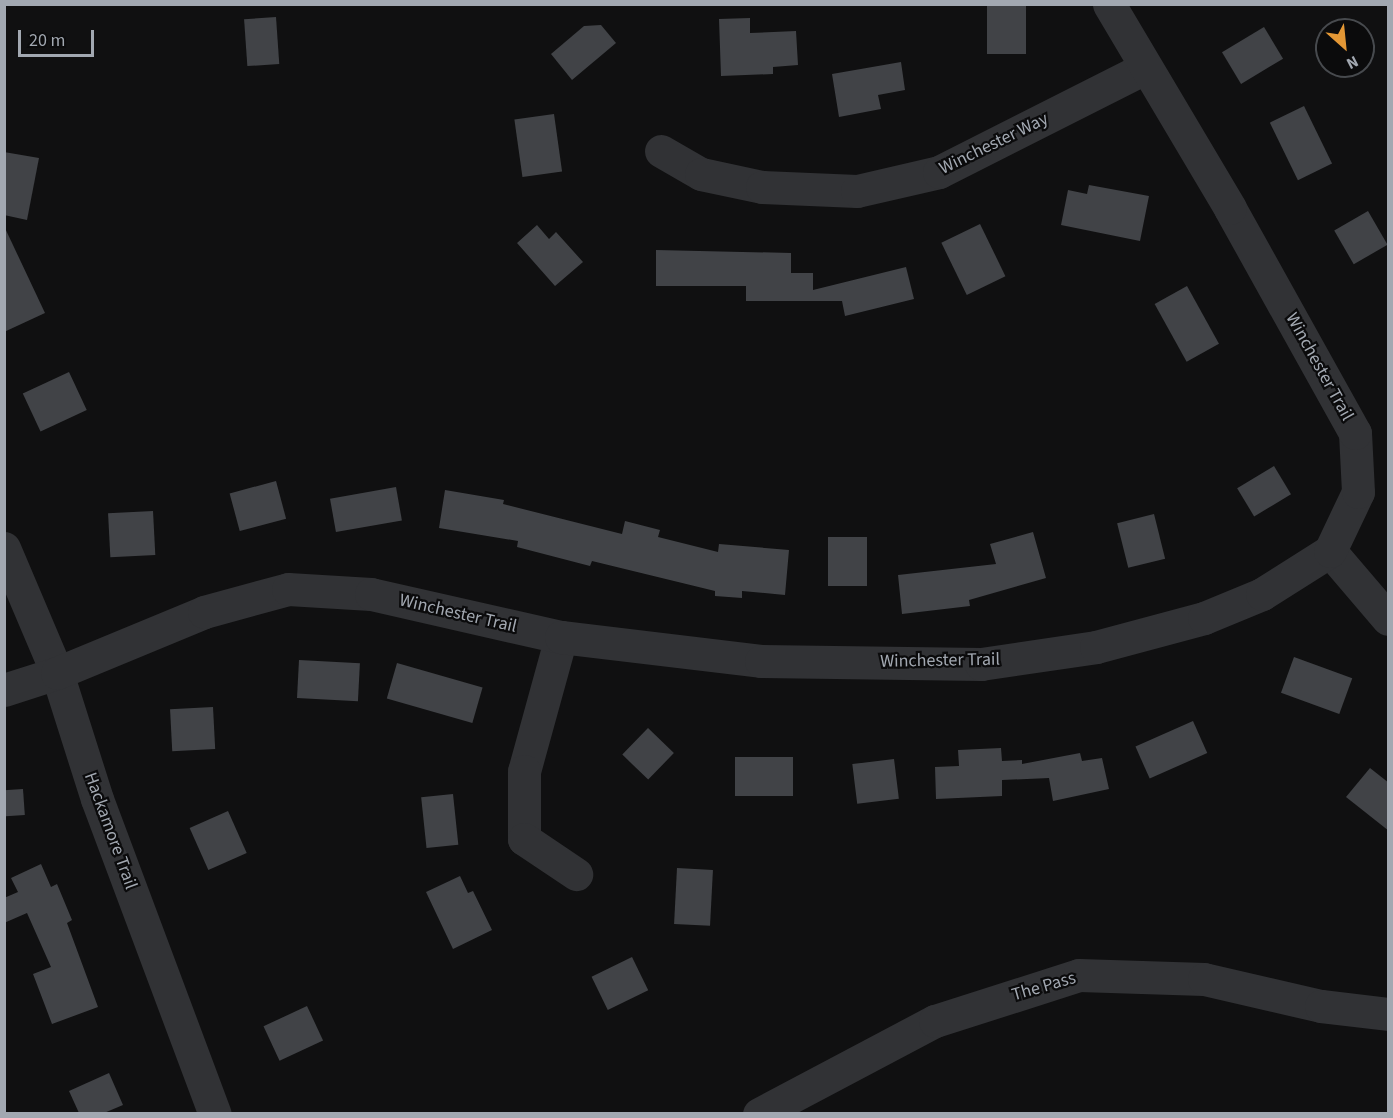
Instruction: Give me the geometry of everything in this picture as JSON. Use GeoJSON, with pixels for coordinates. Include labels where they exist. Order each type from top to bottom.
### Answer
{"type":"FeatureCollection","features":[{"type":"Feature","properties":{"kind":"street","name":"Winchester Trail"},"geometry":{"type":"LineString","coordinates":[[4,690],[57,673],[204,612],[288,590],[371,594],[561,637],[761,661],[981,664],[1096,647],[1204,618],[1262,594],[1330,551],[1358,492],[1355,433],[1230,207],[1145,68],[1109,4]]}},
{"type":"Feature","properties":{"kind":"street","name":"Winchester Way"},"geometry":{"type":"LineString","coordinates":[[661,151],[701,174],[762,188],[856,191],[939,172],[1145,68]]}},
{"type":"Feature","properties":{"kind":"street","name":"Hackamore Trail"},"geometry":{"type":"LineString","coordinates":[[4,549],[57,673],[97,799],[215,1113]]}},
{"type":"Feature","properties":{"kind":"street"},"geometry":{"type":"LineString","coordinates":[[1330,551],[1389,619]]}},
{"type":"Feature","properties":{"kind":"street"},"geometry":{"type":"LineString","coordinates":[[561,637],[524,771],[524,839],[576,874]]}},
{"type":"Feature","properties":{"kind":"street","name":"The Pass"},"geometry":{"type":"LineString","coordinates":[[759,1113],[934,1021],[1079,975],[1204,979],[1321,1005],[1389,1014]]}},
{"type":"Feature","properties":{"kind":"building"},"geometry":{"type":"Polygon","coordinates":[[[987,4],[1026,4],[1026,54],[987,54],[987,4]]]}},
{"type":"Feature","properties":{"kind":"building"},"geometry":{"type":"Polygon","coordinates":[[[276,17],[279,64],[247,66],[244,19],[276,17]]]}},
{"type":"Feature","properties":{"kind":"building"},"geometry":{"type":"Polygon","coordinates":[[[750,18],[750,33],[796,31],[798,65],[773,67],[773,74],[721,76],[719,19],[750,18]]]}},
{"type":"Feature","properties":{"kind":"building"},"geometry":{"type":"Polygon","coordinates":[[[601,25],[616,43],[572,80],[551,54],[584,26],[601,25]]]}},
{"type":"Feature","properties":{"kind":"building"},"geometry":{"type":"Polygon","coordinates":[[[1264,27],[1283,59],[1241,84],[1222,52],[1264,27]]]}},
{"type":"Feature","properties":{"kind":"building"},"geometry":{"type":"Polygon","coordinates":[[[901,62],[905,90],[878,95],[881,109],[839,117],[832,74],[901,62]]]}},
{"type":"Feature","properties":{"kind":"building"},"geometry":{"type":"Polygon","coordinates":[[[1304,106],[1332,164],[1298,180],[1270,123],[1304,106]]]}},
{"type":"Feature","properties":{"kind":"building"},"geometry":{"type":"Polygon","coordinates":[[[554,114],[562,171],[522,177],[514,120],[554,114]]]}},
{"type":"Feature","properties":{"kind":"building"},"geometry":{"type":"Polygon","coordinates":[[[4,152],[39,158],[27,220],[4,215],[4,152]]]}},
{"type":"Feature","properties":{"kind":"building"},"geometry":{"type":"Polygon","coordinates":[[[1089,185],[1149,196],[1140,241],[1061,225],[1068,190],[1087,194],[1089,185]]]}},
{"type":"Feature","properties":{"kind":"building"},"geometry":{"type":"Polygon","coordinates":[[[1368,211],[1388,245],[1354,264],[1334,230],[1368,211]]]}},
{"type":"Feature","properties":{"kind":"building"},"geometry":{"type":"Polygon","coordinates":[[[980,224],[1005,276],[967,295],[941,243],[980,224]]]}},
{"type":"Feature","properties":{"kind":"building"},"geometry":{"type":"Polygon","coordinates":[[[537,225],[549,239],[556,232],[583,262],[555,286],[517,243],[537,225]]]}},
{"type":"Feature","properties":{"kind":"building"},"geometry":{"type":"Polygon","coordinates":[[[4,226],[45,313],[4,332],[4,226]]]}},
{"type":"Feature","properties":{"kind":"building"},"geometry":{"type":"Polygon","coordinates":[[[656,250],[791,253],[791,273],[813,273],[813,290],[906,267],[914,299],[845,316],[842,301],[746,301],[746,286],[656,286],[656,250]]]}},
{"type":"Feature","properties":{"kind":"building"},"geometry":{"type":"Polygon","coordinates":[[[1187,286],[1219,344],[1187,362],[1155,304],[1187,286]]]}},
{"type":"Feature","properties":{"kind":"building"},"geometry":{"type":"Polygon","coordinates":[[[69,372],[87,410],[41,432],[23,394],[69,372]]]}},
{"type":"Feature","properties":{"kind":"building"},"geometry":{"type":"Polygon","coordinates":[[[1274,466],[1291,494],[1254,516],[1237,488],[1274,466]]]}},
{"type":"Feature","properties":{"kind":"building"},"geometry":{"type":"Polygon","coordinates":[[[276,481],[286,519],[240,531],[230,493],[276,481]]]}},
{"type":"Feature","properties":{"kind":"building"},"geometry":{"type":"Polygon","coordinates":[[[396,487],[402,520],[336,532],[330,499],[396,487]]]}},
{"type":"Feature","properties":{"kind":"building"},"geometry":{"type":"Polygon","coordinates":[[[445,490],[504,500],[503,504],[622,534],[625,521],[660,530],[658,537],[718,552],[719,544],[789,550],[785,595],[742,591],[742,598],[715,596],[715,591],[592,561],[590,566],[517,547],[518,541],[439,528],[445,490]]]}},
{"type":"Feature","properties":{"kind":"building"},"geometry":{"type":"Polygon","coordinates":[[[153,511],[155,555],[110,557],[108,513],[153,511]]]}},
{"type":"Feature","properties":{"kind":"building"},"geometry":{"type":"Polygon","coordinates":[[[1154,514],[1165,559],[1128,568],[1117,523],[1154,514]]]}},
{"type":"Feature","properties":{"kind":"building"},"geometry":{"type":"Polygon","coordinates":[[[1033,532],[1046,578],[969,600],[970,606],[902,614],[898,575],[996,564],[990,544],[1033,532]]]}},
{"type":"Feature","properties":{"kind":"building"},"geometry":{"type":"Polygon","coordinates":[[[828,537],[867,537],[867,586],[828,586],[828,537]]]}},
{"type":"Feature","properties":{"kind":"building"},"geometry":{"type":"Polygon","coordinates":[[[1294,657],[1352,678],[1339,714],[1281,693],[1294,657]]]}},
{"type":"Feature","properties":{"kind":"building"},"geometry":{"type":"Polygon","coordinates":[[[299,660],[360,663],[358,701],[297,698],[299,660]]]}},
{"type":"Feature","properties":{"kind":"building"},"geometry":{"type":"Polygon","coordinates":[[[397,663],[483,688],[472,723],[387,699],[397,663]]]}},
{"type":"Feature","properties":{"kind":"building"},"geometry":{"type":"Polygon","coordinates":[[[213,707],[215,749],[172,751],[170,709],[213,707]]]}},
{"type":"Feature","properties":{"kind":"building"},"geometry":{"type":"Polygon","coordinates":[[[1193,721],[1207,753],[1150,779],[1135,747],[1193,721]]]}},
{"type":"Feature","properties":{"kind":"building"},"geometry":{"type":"Polygon","coordinates":[[[648,728],[674,753],[648,780],[622,755],[648,728]]]}},
{"type":"Feature","properties":{"kind":"building"},"geometry":{"type":"Polygon","coordinates":[[[1001,748],[1002,761],[1022,760],[1022,764],[1080,753],[1082,761],[1102,758],[1109,789],[1053,801],[1049,778],[1002,780],[1002,796],[936,799],[935,767],[959,766],[958,750],[1001,748]]]}},
{"type":"Feature","properties":{"kind":"building"},"geometry":{"type":"Polygon","coordinates":[[[735,757],[793,757],[793,796],[735,796],[735,757]]]}},
{"type":"Feature","properties":{"kind":"building"},"geometry":{"type":"Polygon","coordinates":[[[894,759],[899,799],[857,804],[852,764],[894,759]]]}},
{"type":"Feature","properties":{"kind":"building"},"geometry":{"type":"Polygon","coordinates":[[[1370,768],[1389,783],[1389,831],[1346,797],[1370,768]]]}},
{"type":"Feature","properties":{"kind":"building"},"geometry":{"type":"Polygon","coordinates":[[[23,789],[25,815],[6,816],[4,790],[23,789]]]}},
{"type":"Feature","properties":{"kind":"building"},"geometry":{"type":"Polygon","coordinates":[[[453,794],[458,845],[427,848],[421,797],[453,794]]]}},
{"type":"Feature","properties":{"kind":"building"},"geometry":{"type":"Polygon","coordinates":[[[228,811],[247,853],[208,870],[190,828],[228,811]]]}},
{"type":"Feature","properties":{"kind":"building"},"geometry":{"type":"Polygon","coordinates":[[[41,864],[51,887],[57,884],[72,920],[67,923],[98,1007],[52,1024],[33,974],[51,967],[27,913],[4,923],[4,898],[18,892],[11,878],[41,864]]]}},
{"type":"Feature","properties":{"kind":"building"},"geometry":{"type":"Polygon","coordinates":[[[677,868],[713,870],[710,926],[674,924],[677,868]]]}},
{"type":"Feature","properties":{"kind":"building"},"geometry":{"type":"Polygon","coordinates":[[[460,876],[468,893],[473,891],[492,930],[453,949],[426,892],[460,876]]]}},
{"type":"Feature","properties":{"kind":"building"},"geometry":{"type":"Polygon","coordinates":[[[632,957],[648,990],[608,1010],[592,977],[632,957]]]}},
{"type":"Feature","properties":{"kind":"building"},"geometry":{"type":"Polygon","coordinates":[[[307,1006],[323,1040],[280,1061],[263,1026],[307,1006]]]}},
{"type":"Feature","properties":{"kind":"building"},"geometry":{"type":"Polygon","coordinates":[[[109,1073],[123,1105],[104,1113],[79,1113],[69,1091],[109,1073]]]}}]}
